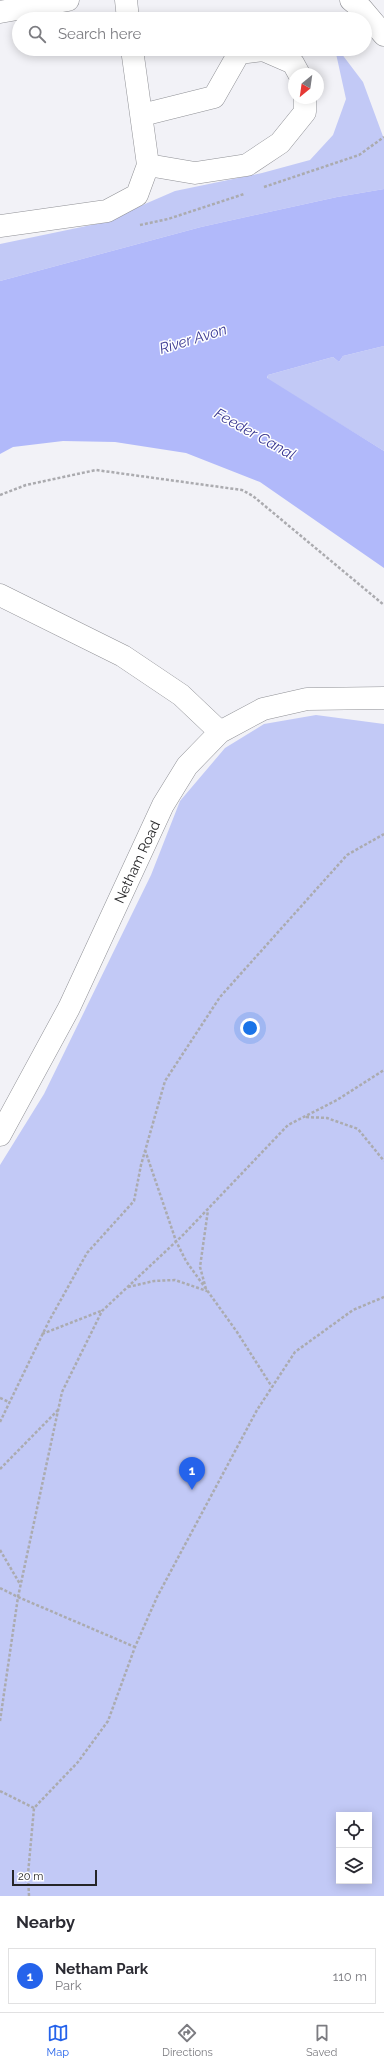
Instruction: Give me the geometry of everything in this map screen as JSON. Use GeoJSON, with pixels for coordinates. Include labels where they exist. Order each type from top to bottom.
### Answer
{"type":"FeatureCollection","features":[{"type":"Feature","properties":{"kind":"street"},"geometry":{"type":"LineString","coordinates":[[0,12],[68,0]]}},
{"type":"Feature","properties":{"kind":"street"},"geometry":{"type":"LineString","coordinates":[[126,0],[127,12]]}},
{"type":"Feature","properties":{"kind":"street"},"geometry":{"type":"LineString","coordinates":[[359,3],[366,12]]}},
{"type":"Feature","properties":{"kind":"street"},"geometry":{"type":"LineString","coordinates":[[372,20],[384,35]]}},
{"type":"Feature","properties":{"kind":"street"},"geometry":{"type":"LineString","coordinates":[[0,226],[107,210],[137,195],[148,165],[133,56]]}},
{"type":"Feature","properties":{"kind":"street"},"geometry":{"type":"LineString","coordinates":[[142,115],[214,97],[237,56]]}},
{"type":"Feature","properties":{"kind":"street"},"geometry":{"type":"LineString","coordinates":[[276,56],[293,63],[296,68]]}},
{"type":"Feature","properties":{"kind":"street"},"geometry":{"type":"LineString","coordinates":[[148,165],[195,173],[247,165],[280,143],[305,112],[305,104]]}},
{"type":"Feature","properties":{"kind":"street"},"geometry":{"type":"LineString","coordinates":[[0,595],[123,656],[181,695],[220,732]]}},
{"type":"Feature","properties":{"kind":"street","name":"Netham Road"},"geometry":{"type":"LineString","coordinates":[[0,1135],[69,1008],[163,805],[187,766],[220,732],[263,709],[307,699],[384,698]]}},
{"type":"Feature","properties":{"kind":"street","name":"Netham Road"},"geometry":{"type":"LineString","coordinates":[[363,699],[384,702]]}},
{"type":"Feature","properties":{"kind":"path"},"geometry":{"type":"LineString","coordinates":[[256,189],[359,155],[384,137]]}},
{"type":"Feature","properties":{"kind":"path"},"geometry":{"type":"LineString","coordinates":[[138,225],[168,219],[249,192]]}},
{"type":"Feature","properties":{"kind":"path"},"geometry":{"type":"LineString","coordinates":[[0,495],[26,485],[96,470],[242,490],[253,496],[384,605]]}},
{"type":"Feature","properties":{"kind":"path"},"geometry":{"type":"LineString","coordinates":[[0,1422],[42,1334],[86,1253],[134,1201],[145,1149],[165,1081],[220,997],[347,855],[384,834]]}},
{"type":"Feature","properties":{"kind":"path"},"geometry":{"type":"LineString","coordinates":[[0,1721],[20,1585],[62,1392],[102,1311],[209,1208],[288,1125],[337,1100],[384,1070]]}},
{"type":"Feature","properties":{"kind":"path"},"geometry":{"type":"LineString","coordinates":[[305,1117],[327,1118],[358,1129],[384,1161]]}},
{"type":"Feature","properties":{"kind":"path"},"geometry":{"type":"LineString","coordinates":[[145,1149],[176,1241],[186,1261],[237,1332],[272,1387]]}},
{"type":"Feature","properties":{"kind":"path"},"geometry":{"type":"LineString","coordinates":[[207,1292],[200,1267],[209,1208]]}},
{"type":"Feature","properties":{"kind":"path"},"geometry":{"type":"LineString","coordinates":[[128,1287],[154,1281],[175,1280],[207,1292]]}},
{"type":"Feature","properties":{"kind":"path"},"geometry":{"type":"LineString","coordinates":[[29,1896],[28,1874],[34,1808],[78,1762],[108,1721],[135,1647],[157,1598],[257,1410],[295,1352],[353,1310],[384,1296]]}},
{"type":"Feature","properties":{"kind":"path"},"geometry":{"type":"LineString","coordinates":[[42,1334],[102,1311]]}},
{"type":"Feature","properties":{"kind":"path"},"geometry":{"type":"LineString","coordinates":[[0,1398],[9,1402]]}},
{"type":"Feature","properties":{"kind":"path"},"geometry":{"type":"LineString","coordinates":[[0,1469],[58,1410]]}},
{"type":"Feature","properties":{"kind":"path"},"geometry":{"type":"LineString","coordinates":[[0,1550],[20,1585]]}},
{"type":"Feature","properties":{"kind":"path"},"geometry":{"type":"LineString","coordinates":[[0,1588],[135,1647]]}},
{"type":"Feature","properties":{"kind":"path"},"geometry":{"type":"LineString","coordinates":[[0,1791],[34,1808]]}},
{"type":"Feature","properties":{"kind":"shaded area"},"geometry":{"type":"Polygon","coordinates":[[[337,56],[343,56],[363,82],[384,139],[384,189],[337,197],[201,227],[0,281],[0,244],[101,223],[175,191],[262,173],[310,160],[333,135],[346,99],[337,56]]]}},
{"type":"Feature","properties":{"kind":"shaded area"},"geometry":{"type":"Polygon","coordinates":[[[384,346],[384,451],[267,379],[268,375],[333,357],[339,362],[343,356],[384,346]]]}},
{"type":"Feature","properties":{"kind":"shaded area"},"geometry":{"type":"Polygon","coordinates":[[[316,715],[384,724],[384,1896],[0,1896],[0,1165],[44,1094],[151,875],[180,801],[225,748],[264,724],[316,715]]]}},
{"type":"Feature","properties":{"kind":"water"},"geometry":{"type":"Polygon","coordinates":[[[384,189],[384,346],[343,356],[339,362],[333,357],[268,375],[267,378],[384,451],[384,568],[260,482],[186,453],[115,442],[63,441],[13,447],[0,454],[0,281],[201,227],[337,197],[384,189]]]}},
{"type":"Feature","properties":{"kind":"place","name":"Netham Park"},"geometry":{"type":"Point","coordinates":[192,1490]}},
{"type":"Feature","properties":{"kind":"water label","name":"River Avon"},"geometry":{"type":"Point","coordinates":[193,339]}},
{"type":"Feature","properties":{"kind":"water label","name":"Feeder Canal"},"geometry":{"type":"Point","coordinates":[255,434]}}]}
